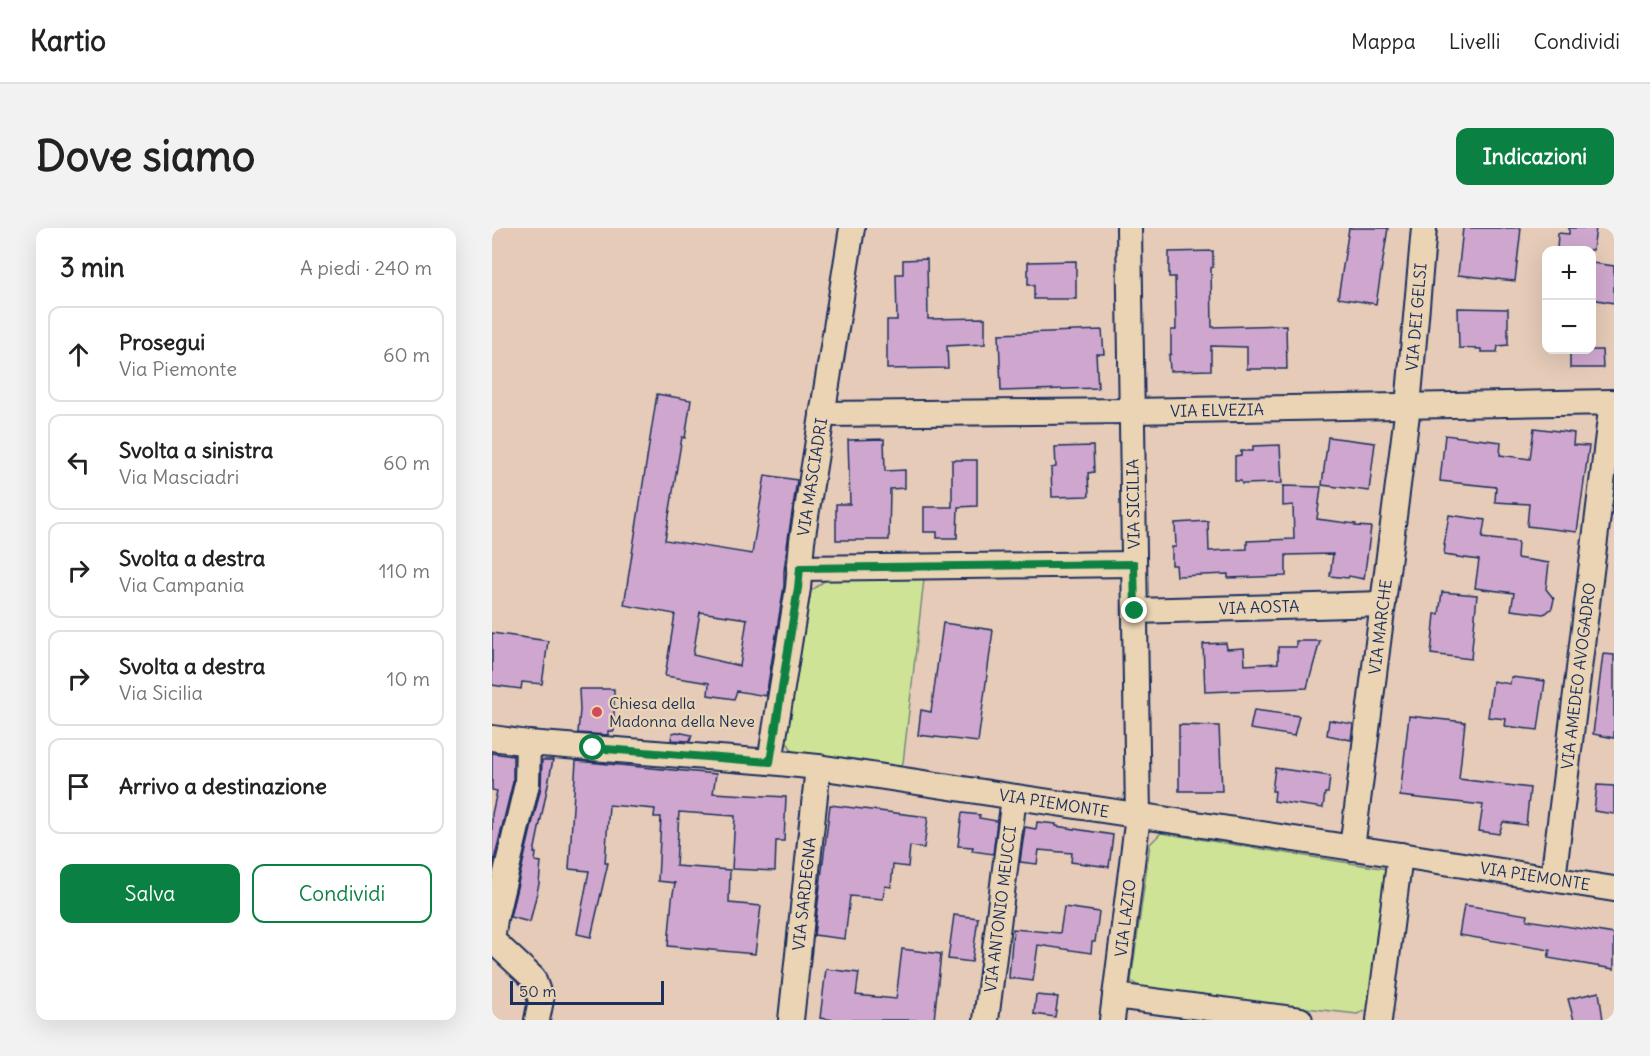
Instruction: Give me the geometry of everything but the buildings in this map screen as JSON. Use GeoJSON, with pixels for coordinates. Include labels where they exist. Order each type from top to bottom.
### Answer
{"type":"FeatureCollection","features":[{"type":"Feature","properties":{"kind":"street","name":"VIA MASCIADRI"},"geometry":{"type":"LineString","coordinates":[[770,762],[798,588],[802,541],[852,228]]}},
{"type":"Feature","properties":{"kind":"street","name":"VIA SICILIA"},"geometry":{"type":"LineString","coordinates":[[1129,228],[1138,816]]}},
{"type":"Feature","properties":{"kind":"street","name":"VIA DEI GELSI"},"geometry":{"type":"LineString","coordinates":[[1407,406],[1424,228]]}},
{"type":"Feature","properties":{"kind":"street","name":"VIA ELVEZIA"},"geometry":{"type":"LineString","coordinates":[[822,414],[1612,402]]}},
{"type":"Feature","properties":{"kind":"street","name":"VIA AMEDEO AVOGADRO"},"geometry":{"type":"LineString","coordinates":[[1553,879],[1612,402]]}},
{"type":"Feature","properties":{"kind":"street","name":"VIA MARCHE"},"geometry":{"type":"LineString","coordinates":[[1352,848],[1407,406]]}},
{"type":"Feature","properties":{"kind":"street"},"geometry":{"type":"LineString","coordinates":[[800,568],[1134,564]]}},
{"type":"Feature","properties":{"kind":"street","name":"VIA AOSTA"},"geometry":{"type":"LineString","coordinates":[[1135,611],[1383,603]]}},
{"type":"Feature","properties":{"kind":"street","name":"VIA PIEMONTE"},"geometry":{"type":"LineString","coordinates":[[492,738],[818,767],[1614,889]]}},
{"type":"Feature","properties":{"kind":"street"},"geometry":{"type":"LineString","coordinates":[[528,743],[527,784],[492,939],[533,978],[541,1000],[537,1020]]}},
{"type":"Feature","properties":{"kind":"street","name":"VIA SARDEGNA"},"geometry":{"type":"LineString","coordinates":[[791,1020],[818,767]]}},
{"type":"Feature","properties":{"kind":"street","name":"VIA ANTONIO MEUCCI"},"geometry":{"type":"LineString","coordinates":[[986,1020],[1014,797]]}},
{"type":"Feature","properties":{"kind":"street","name":"VIA LAZIO"},"geometry":{"type":"LineString","coordinates":[[1112,1020],[1138,816]]}},
{"type":"Feature","properties":{"kind":"street"},"geometry":{"type":"LineString","coordinates":[[1379,1020],[1401,855]]}},
{"type":"Feature","properties":{"kind":"street"},"geometry":{"type":"LineString","coordinates":[[1116,996],[1300,1020]]}},
{"type":"Feature","properties":{"kind":"green space"},"geometry":{"type":"Polygon","coordinates":[[[830,577],[924,579],[903,763],[899,767],[794,753],[786,741],[811,591],[830,577]]]}},
{"type":"Feature","properties":{"kind":"green space"},"geometry":{"type":"Polygon","coordinates":[[[1161,833],[1387,869],[1373,1008],[1357,1014],[1143,989],[1131,981],[1150,844],[1161,833]]]}},
{"type":"Feature","properties":{"kind":"place","name":"Chiesa della Madonna della Neve"},"geometry":{"type":"Point","coordinates":[597,712]}},
{"type":"Feature","properties":{"kind":"route"},"geometry":{"type":"LineString","coordinates":[[593,748],[770,762],[800,568],[1134,564],[1135,611]]}}]}
